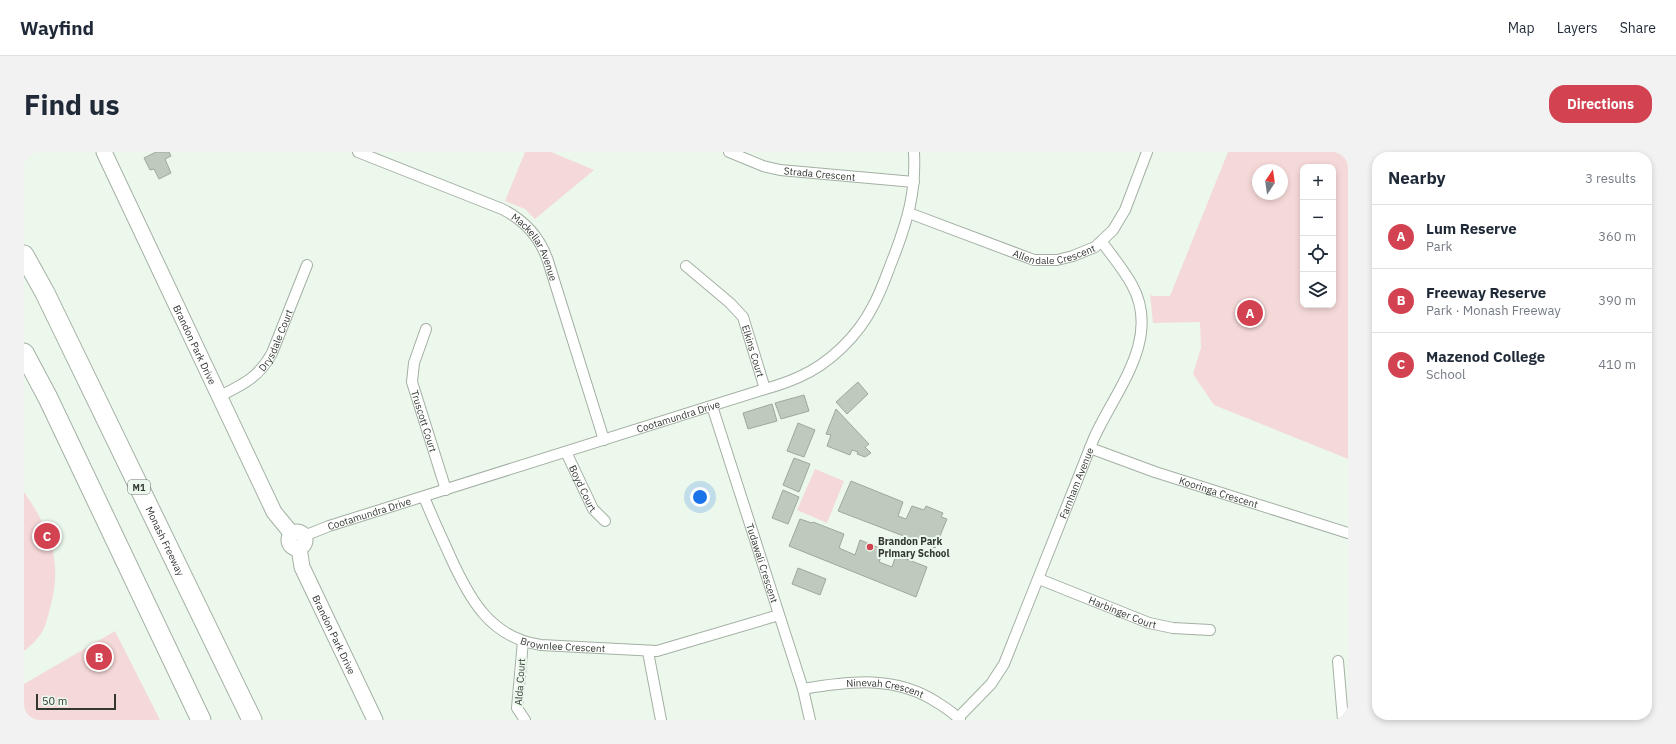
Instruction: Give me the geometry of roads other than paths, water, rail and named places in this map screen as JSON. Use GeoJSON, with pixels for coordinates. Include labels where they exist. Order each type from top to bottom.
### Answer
{"type":"FeatureCollection","features":[{"type":"Feature","properties":{"kind":"highway","name":"Monash Freeway"},"geometry":{"type":"LineString","coordinates":[[24,255],[48,300],[252,720]]}},
{"type":"Feature","properties":{"kind":"highway"},"geometry":{"type":"LineString","coordinates":[[24,353],[48,398],[200,720]]}},
{"type":"Feature","properties":{"kind":"street","name":"Brandon Park Drive"},"geometry":{"type":"LineString","coordinates":[[104,152],[274,512],[298,539],[302,567],[375,720]]}},
{"type":"Feature","properties":{"kind":"street","name":"Mackellar Avenue"},"geometry":{"type":"LineString","coordinates":[[358,152],[502,209],[518,218],[531,230],[542,246],[548,261],[604,440]]}},
{"type":"Feature","properties":{"kind":"street","name":"Cootamundra Drive"},"geometry":{"type":"LineString","coordinates":[[298,539],[329,526],[765,389],[800,377],[812,370],[831,356],[850,338],[873,306],[909,214],[914,182],[914,152]]}},
{"type":"Feature","properties":{"kind":"street","name":"Allendale Crescent"},"geometry":{"type":"LineString","coordinates":[[909,214],[1034,260],[1056,260],[1073,256],[1088,251],[1102,242],[1113,230],[1125,210],[1147,152]]}},
{"type":"Feature","properties":{"kind":"street","name":"Strada Crescent"},"geometry":{"type":"LineString","coordinates":[[734,153],[762,166],[780,170],[914,182]]}},
{"type":"Feature","properties":{"kind":"street","name":"Farnham Avenue"},"geometry":{"type":"LineString","coordinates":[[959,719],[989,687],[1000,671],[1039,579],[1090,448],[1103,419],[1125,380],[1134,358],[1140,337],[1142,322],[1139,301],[1132,286],[1102,242]]}},
{"type":"Feature","properties":{"kind":"street","name":"Drysdale Court"},"geometry":{"type":"LineString","coordinates":[[220,396],[252,378],[268,361],[307,265]]}},
{"type":"Feature","properties":{"kind":"street","name":"Elkins Court"},"geometry":{"type":"LineString","coordinates":[[686,266],[730,303],[743,317],[765,389]]}},
{"type":"Feature","properties":{"kind":"street","name":"Truscott Court"},"geometry":{"type":"LineString","coordinates":[[426,329],[416,355],[412,382],[446,490]]}},
{"type":"Feature","properties":{"kind":"street","name":"Tudawali Crescent"},"geometry":{"type":"LineString","coordinates":[[712,406],[803,689],[810,720]]}},
{"type":"Feature","properties":{"kind":"street","name":"Kooringa Crescent"},"geometry":{"type":"LineString","coordinates":[[1090,448],[1148,470],[1348,533]]}},
{"type":"Feature","properties":{"kind":"street","name":"Boyd Court"},"geometry":{"type":"LineString","coordinates":[[566,452],[593,509],[605,521]]}},
{"type":"Feature","properties":{"kind":"street","name":"Brownlee Crescent"},"geometry":{"type":"LineString","coordinates":[[424,497],[457,572],[473,602],[484,616],[523,641],[541,645],[648,652],[663,650],[779,615]]}},
{"type":"Feature","properties":{"kind":"street","name":"Harbinger Court"},"geometry":{"type":"LineString","coordinates":[[1039,579],[1149,623],[1185,630],[1210,630]]}},
{"type":"Feature","properties":{"kind":"street","name":"Alda Court"},"geometry":{"type":"LineString","coordinates":[[523,641],[517,708],[525,720]]}},
{"type":"Feature","properties":{"kind":"street"},"geometry":{"type":"LineString","coordinates":[[648,652],[662,720]]}},
{"type":"Feature","properties":{"kind":"street"},"geometry":{"type":"LineString","coordinates":[[1338,661],[1343,720]]}},
{"type":"Feature","properties":{"kind":"street","name":"Ninevah Crescent"},"geometry":{"type":"LineString","coordinates":[[803,689],[863,681],[890,683],[924,694],[948,709],[959,719]]}},
{"type":"Feature","properties":{"kind":"place","name":"Lum Reserve"},"geometry":{"type":"Point","coordinates":[1250,313]}},
{"type":"Feature","properties":{"kind":"place","name":"Mazenod College"},"geometry":{"type":"Point","coordinates":[47,536]}},
{"type":"Feature","properties":{"kind":"place","name":"Brandon Park Primary School"},"geometry":{"type":"Point","coordinates":[870,547]}},
{"type":"Feature","properties":{"kind":"place","name":"Freeway Reserve"},"geometry":{"type":"Point","coordinates":[99,657]}}]}
